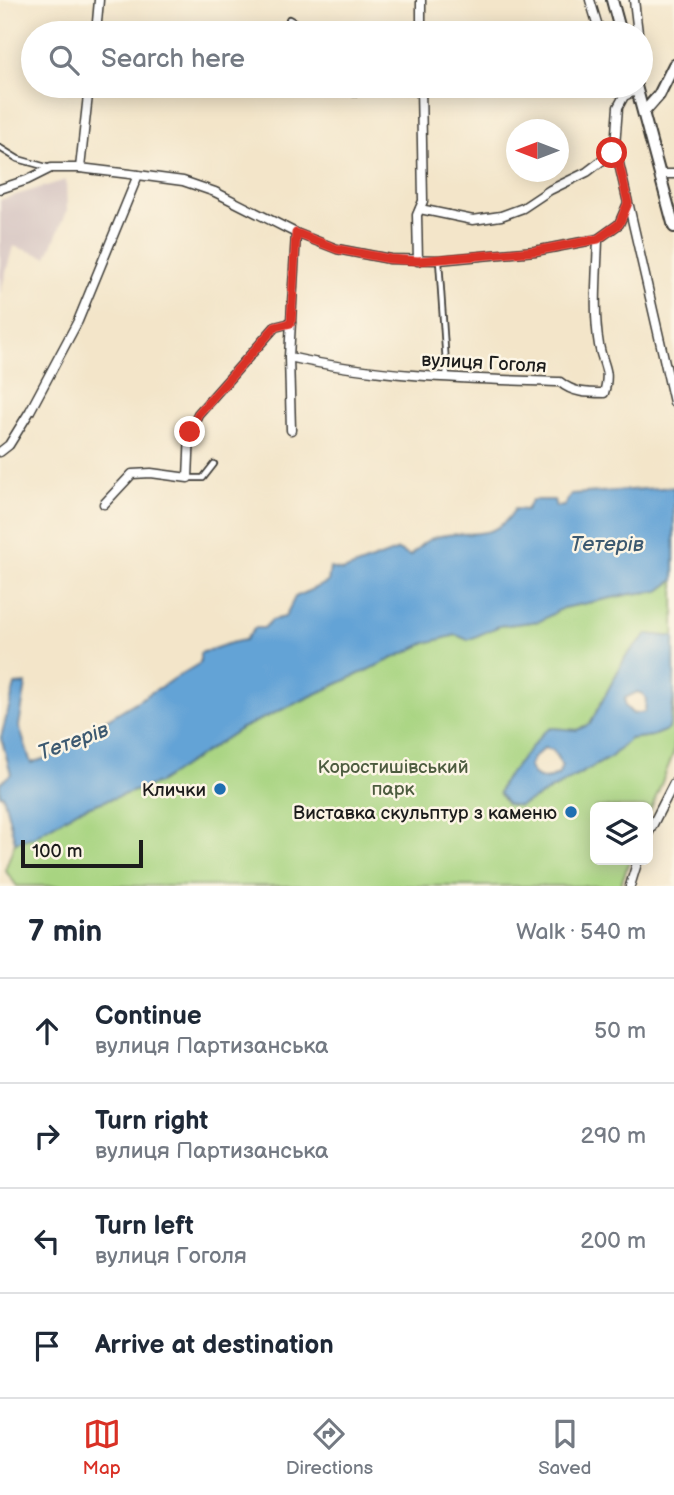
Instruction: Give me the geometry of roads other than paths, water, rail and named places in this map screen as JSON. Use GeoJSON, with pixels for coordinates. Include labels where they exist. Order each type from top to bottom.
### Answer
{"type":"FeatureCollection","features":[{"type":"Feature","properties":{"kind":"main road"},"geometry":{"type":"LineString","coordinates":[[612,0],[618,21]]}},
{"type":"Feature","properties":{"kind":"main road"},"geometry":{"type":"LineString","coordinates":[[644,112],[659,95],[674,65]]}},
{"type":"Feature","properties":{"kind":"main road"},"geometry":{"type":"LineString","coordinates":[[640,98],[674,227]]}},
{"type":"Feature","properties":{"kind":"street"},"geometry":{"type":"LineString","coordinates":[[97,21],[99,0]]}},
{"type":"Feature","properties":{"kind":"street"},"geometry":{"type":"LineString","coordinates":[[421,0],[421,21]]}},
{"type":"Feature","properties":{"kind":"street"},"geometry":{"type":"LineString","coordinates":[[590,0],[596,21]]}},
{"type":"Feature","properties":{"kind":"street"},"geometry":{"type":"LineString","coordinates":[[634,0],[637,21]]}},
{"type":"Feature","properties":{"kind":"street"},"geometry":{"type":"LineString","coordinates":[[80,168],[88,98]]}},
{"type":"Feature","properties":{"kind":"street"},"geometry":{"type":"LineString","coordinates":[[418,261],[417,215],[423,201],[421,98]]}},
{"type":"Feature","properties":{"kind":"street"},"geometry":{"type":"LineString","coordinates":[[623,98],[618,107],[615,146],[674,402]]}},
{"type":"Feature","properties":{"kind":"street"},"geometry":{"type":"LineString","coordinates":[[420,209],[473,220],[501,216],[523,208],[550,190],[587,172],[612,153],[615,146]]}},
{"type":"Feature","properties":{"kind":"street"},"geometry":{"type":"LineString","coordinates":[[0,189],[51,168],[80,168],[183,181],[215,192],[296,233],[337,249],[390,259],[418,261],[535,251],[598,239],[619,224],[628,203]]}},
{"type":"Feature","properties":{"kind":"street"},"geometry":{"type":"LineString","coordinates":[[660,174],[674,174]]}},
{"type":"Feature","properties":{"kind":"street"},"geometry":{"type":"LineString","coordinates":[[0,452],[9,445],[30,411],[78,321],[138,175]]}},
{"type":"Feature","properties":{"kind":"street"},"geometry":{"type":"LineString","coordinates":[[291,430],[289,357],[296,233]]}},
{"type":"Feature","properties":{"kind":"street","name":"вулиця Гоголя"},"geometry":{"type":"LineString","coordinates":[[289,357],[334,367],[447,379],[560,382],[570,391],[604,393],[608,378],[599,345],[598,239]]}},
{"type":"Feature","properties":{"kind":"street"},"geometry":{"type":"LineString","coordinates":[[104,504],[132,474],[151,473],[188,478],[190,432],[198,414],[275,327],[291,323]]}},
{"type":"Feature","properties":{"kind":"street"},"geometry":{"type":"LineString","coordinates":[[653,824],[673,786]]}},
{"type":"Feature","properties":{"kind":"street"},"geometry":{"type":"LineString","coordinates":[[630,886],[636,865]]}},
{"type":"Feature","properties":{"kind":"lane"},"geometry":{"type":"LineString","coordinates":[[0,149],[18,159],[51,168]]}},
{"type":"Feature","properties":{"kind":"lane"},"geometry":{"type":"LineString","coordinates":[[439,260],[447,379]]}},
{"type":"Feature","properties":{"kind":"lane"},"geometry":{"type":"LineString","coordinates":[[188,478],[203,478],[214,464]]}},
{"type":"Feature","properties":{"kind":"water","name":"Тетерів"},"geometry":{"type":"Polygon","coordinates":[[[674,487],[674,580],[659,591],[563,608],[540,621],[499,626],[468,640],[456,635],[426,643],[240,729],[158,783],[78,810],[33,837],[15,842],[3,795],[0,795],[0,783],[11,774],[1,737],[15,685],[26,684],[19,726],[31,763],[52,756],[200,663],[200,653],[245,640],[255,628],[264,628],[272,620],[285,617],[295,597],[328,582],[330,568],[343,571],[398,550],[410,556],[432,538],[489,531],[507,520],[515,509],[526,510],[532,500],[554,500],[556,507],[564,506],[571,494],[674,487]]]}},
{"type":"Feature","properties":{"kind":"water"},"geometry":{"type":"Polygon","coordinates":[[[647,634],[674,637],[674,697],[669,729],[652,736],[630,739],[611,757],[534,799],[519,806],[507,804],[499,793],[502,783],[543,733],[551,728],[577,730],[590,724],[626,656],[647,634]],[[637,692],[625,698],[625,706],[633,714],[645,712],[646,699],[643,694],[637,692]],[[544,748],[529,766],[534,775],[545,779],[558,775],[562,766],[553,750],[544,748]]]}},
{"type":"Feature","properties":{"kind":"place","name":"Клички"},"geometry":{"type":"Point","coordinates":[220,789]}},
{"type":"Feature","properties":{"kind":"place","name":"Виставка скульптур з каменю"},"geometry":{"type":"Point","coordinates":[571,812]}},
{"type":"Feature","properties":{"kind":"park label","name":"Коростишівський парк"},"geometry":{"type":"Point","coordinates":[393,777]}}]}
